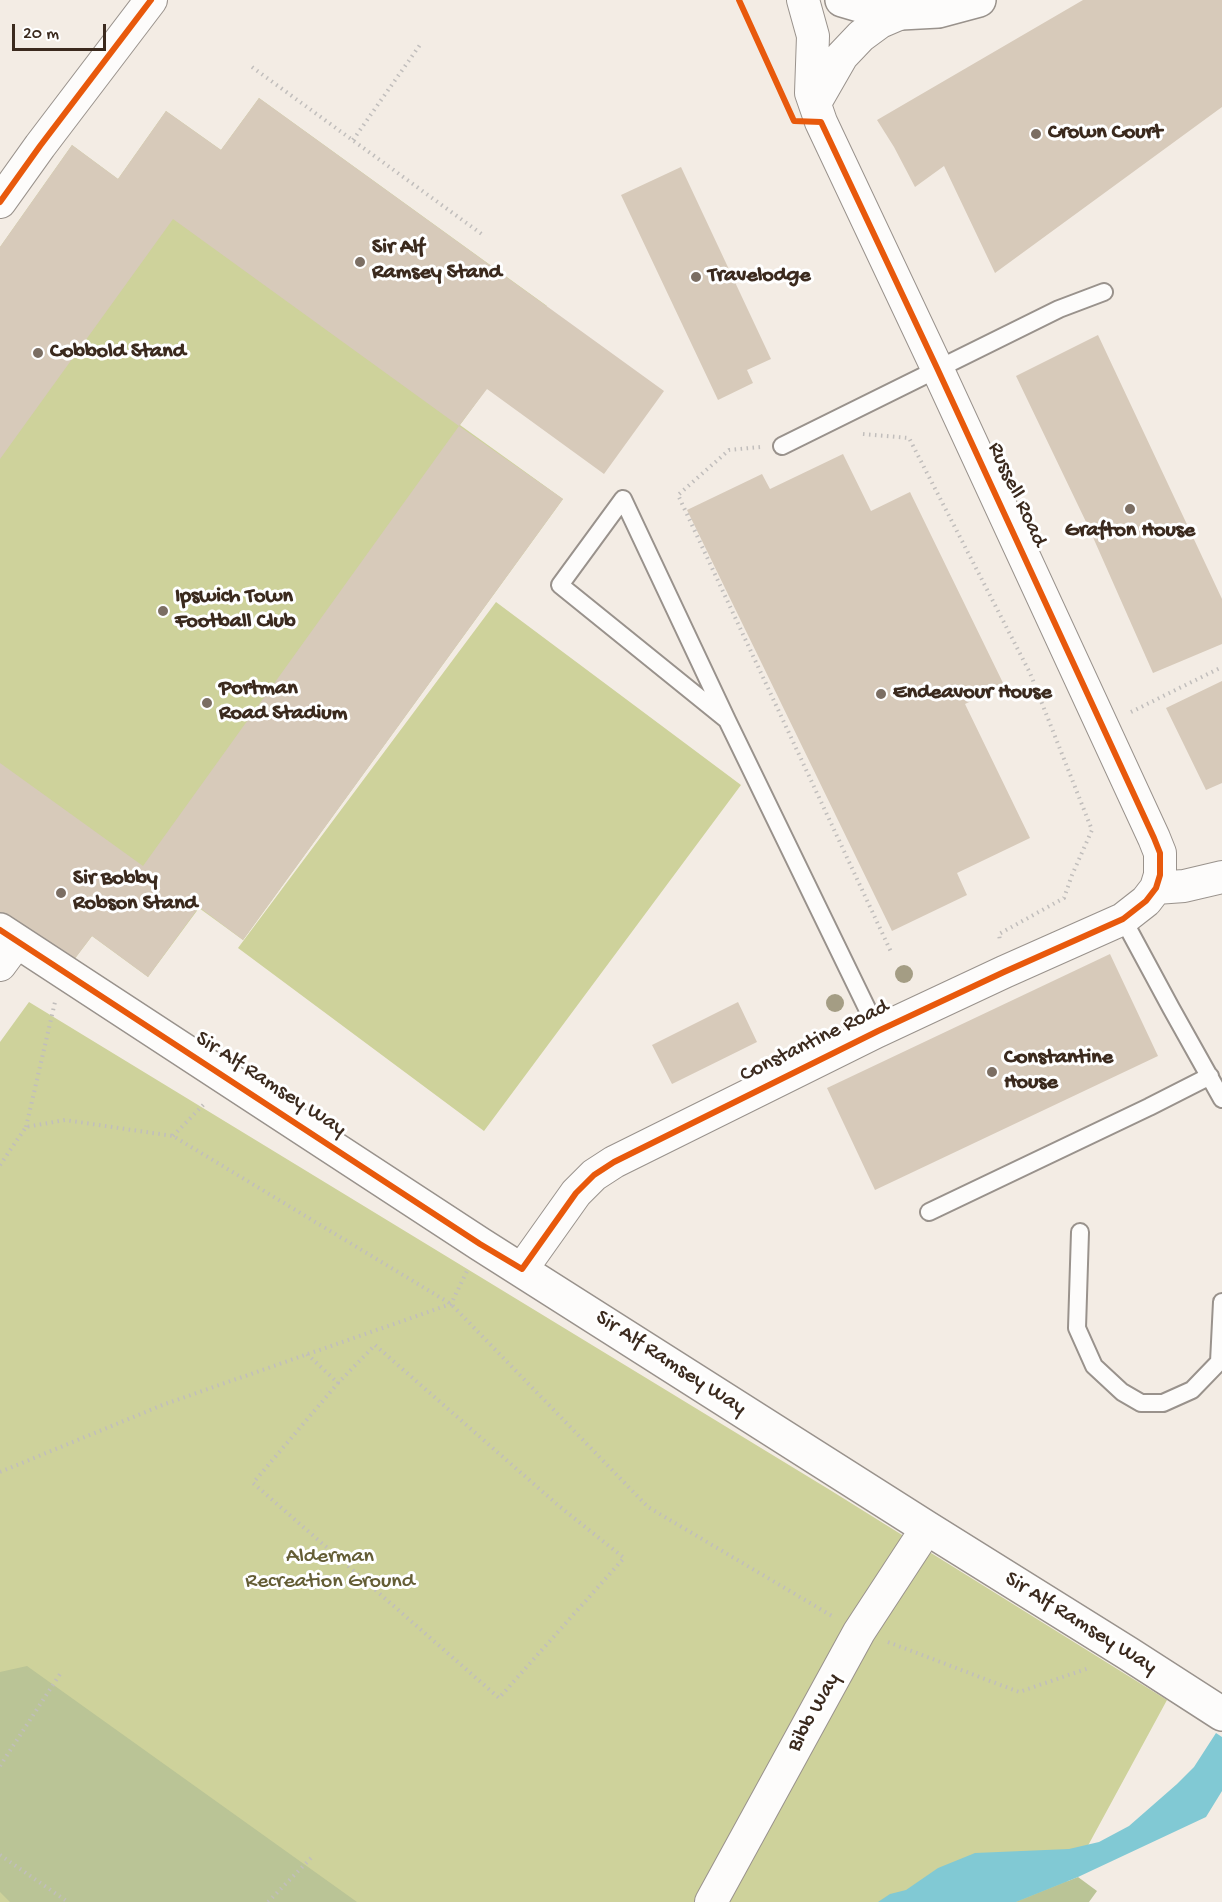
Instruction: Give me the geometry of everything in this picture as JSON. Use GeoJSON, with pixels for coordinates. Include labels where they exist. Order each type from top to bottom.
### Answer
{"type":"FeatureCollection","features":[{"type":"Feature","properties":{"kind":"street"},"geometry":{"type":"LineString","coordinates":[[0,202],[151,0]]}},
{"type":"Feature","properties":{"kind":"street","name":"Russell Road"},"geometry":{"type":"LineString","coordinates":[[803,0],[813,36],[811,93],[821,122],[1160,853],[1160,875],[1156,888]]}},
{"type":"Feature","properties":{"kind":"street"},"geometry":{"type":"LineString","coordinates":[[842,0],[859,6],[901,13],[938,11],[979,0]]}},
{"type":"Feature","properties":{"kind":"street"},"geometry":{"type":"LineString","coordinates":[[815,103],[842,57],[861,36],[880,22],[901,13]]}},
{"type":"Feature","properties":{"kind":"street"},"geometry":{"type":"LineString","coordinates":[[1156,888],[1184,886],[1222,877]]}},
{"type":"Feature","properties":{"kind":"street","name":"Constantine Road"},"geometry":{"type":"LineString","coordinates":[[522,1269],[576,1194],[594,1175],[614,1162],[878,1031],[1123,919],[1146,901],[1156,888]]}},
{"type":"Feature","properties":{"kind":"street","name":"Sir Alf Ramsey Way"},"geometry":{"type":"LineString","coordinates":[[6,946],[62,971],[480,1244],[1222,1714]]}},
{"type":"Feature","properties":{"kind":"street","name":"Bibb Way"},"geometry":{"type":"LineString","coordinates":[[711,1902],[859,1632],[927,1528]]}},
{"type":"Feature","properties":{"kind":"lane"},"geometry":{"type":"LineString","coordinates":[[782,446],[1059,309],[1104,292]]}},
{"type":"Feature","properties":{"kind":"lane"},"geometry":{"type":"LineString","coordinates":[[726,720],[560,585],[623,499],[726,720],[878,1031]]}},
{"type":"Feature","properties":{"kind":"lane"},"geometry":{"type":"LineString","coordinates":[[1123,919],[1222,1099]]}},
{"type":"Feature","properties":{"kind":"lane"},"geometry":{"type":"LineString","coordinates":[[929,1212],[1210,1076]]}},
{"type":"Feature","properties":{"kind":"lane"},"geometry":{"type":"LineString","coordinates":[[1080,1232],[1077,1328],[1094,1366],[1122,1392],[1141,1403],[1162,1403],[1192,1390],[1218,1362],[1222,1302]]}},
{"type":"Feature","properties":{"kind":"path"},"geometry":{"type":"LineString","coordinates":[[353,140],[422,42]]}},
{"type":"Feature","properties":{"kind":"path"},"geometry":{"type":"LineString","coordinates":[[252,67],[483,235]]}},
{"type":"Feature","properties":{"kind":"path"},"geometry":{"type":"LineString","coordinates":[[859,433],[909,438],[1030,673],[1092,830],[1064,898],[999,934],[1004,972]]}},
{"type":"Feature","properties":{"kind":"path"},"geometry":{"type":"LineString","coordinates":[[782,446],[729,450],[678,495],[892,954]]}},
{"type":"Feature","properties":{"kind":"path"},"geometry":{"type":"LineString","coordinates":[[1103,726],[1222,667]]}},
{"type":"Feature","properties":{"kind":"path"},"geometry":{"type":"LineString","coordinates":[[0,1165],[26,1127],[62,971]]}},
{"type":"Feature","properties":{"kind":"path"},"geometry":{"type":"LineString","coordinates":[[173,1136],[228,1080]]}},
{"type":"Feature","properties":{"kind":"path"},"geometry":{"type":"LineString","coordinates":[[26,1127],[65,1120],[173,1136],[451,1304],[648,1507],[859,1632],[1019,1692],[1129,1654]]}},
{"type":"Feature","properties":{"kind":"path"},"geometry":{"type":"LineString","coordinates":[[0,1472],[165,1404],[451,1304],[480,1244]]}},
{"type":"Feature","properties":{"kind":"path"},"geometry":{"type":"LineString","coordinates":[[375,1345],[559,1506],[624,1557],[499,1698],[253,1483],[338,1383],[375,1345]]}},
{"type":"Feature","properties":{"kind":"path"},"geometry":{"type":"LineString","coordinates":[[307,1354],[338,1383]]}},
{"type":"Feature","properties":{"kind":"path"},"geometry":{"type":"LineString","coordinates":[[0,1766],[60,1674]]}},
{"type":"Feature","properties":{"kind":"path"},"geometry":{"type":"LineString","coordinates":[[0,1855],[68,1902]]}},
{"type":"Feature","properties":{"kind":"path"},"geometry":{"type":"LineString","coordinates":[[268,1902],[311,1858]]}},
{"type":"Feature","properties":{"kind":"green space","name":"Portman Road Stadium"},"geometry":{"type":"Polygon","coordinates":[[[259,98],[547,306],[460,425],[563,499],[243,940],[199,908],[148,977],[92,936],[67,969],[0,920],[0,247],[72,145],[118,179],[166,111],[221,150],[259,98]]]}},
{"type":"Feature","properties":{"kind":"green space"},"geometry":{"type":"Polygon","coordinates":[[[496,602],[741,785],[484,1131],[238,948],[496,602]]]}},
{"type":"Feature","properties":{"kind":"green space","name":"Alderman Recreation Ground"},"geometry":{"type":"Polygon","coordinates":[[[29,1002],[830,1490],[1167,1700],[1055,1902],[0,1902],[0,1042],[29,1002]]]}},
{"type":"Feature","properties":{"kind":"green space"},"geometry":{"type":"Polygon","coordinates":[[[27,1666],[357,1902],[10,1902],[0,1892],[0,1672],[27,1666]]]}},
{"type":"Feature","properties":{"kind":"green space"},"geometry":{"type":"Polygon","coordinates":[[[1078,1877],[1097,1891],[1089,1902],[1016,1902],[1078,1877]]]}},
{"type":"Feature","properties":{"kind":"water"},"geometry":{"type":"Polygon","coordinates":[[[1216,1733],[1222,1737],[1222,1791],[1206,1817],[1078,1877],[1016,1902],[878,1902],[890,1894],[906,1890],[938,1868],[975,1853],[1069,1849],[1099,1842],[1129,1826],[1177,1784],[1194,1767],[1216,1733]]]}},
{"type":"Feature","properties":{"kind":"building","name":"Crown Court"},"geometry":{"type":"Polygon","coordinates":[[[1083,0],[1222,0],[1222,107],[995,273],[944,166],[915,187],[877,120],[1083,0]]]}},
{"type":"Feature","properties":{"kind":"building"},"geometry":{"type":"Polygon","coordinates":[[[259,98],[664,391],[604,474],[487,389],[459,426],[173,219],[0,459],[0,247],[72,145],[118,179],[166,111],[221,150],[259,98]]]}},
{"type":"Feature","properties":{"kind":"building","name":"Travelodge"},"geometry":{"type":"Polygon","coordinates":[[[681,167],[771,359],[747,370],[753,383],[718,400],[621,195],[681,167]]]}},
{"type":"Feature","properties":{"kind":"building","name":"Grafton House"},"geometry":{"type":"Polygon","coordinates":[[[1098,335],[1222,599],[1222,644],[1153,673],[1088,526],[1016,376],[1098,335]]]}},
{"type":"Feature","properties":{"kind":"building"},"geometry":{"type":"Polygon","coordinates":[[[459,426],[563,499],[243,940],[199,907],[148,977],[92,936],[67,969],[0,920],[0,763],[143,866],[459,426]]]}},
{"type":"Feature","properties":{"kind":"building","name":"Endeavour House"},"geometry":{"type":"Polygon","coordinates":[[[843,454],[871,511],[910,492],[1004,685],[965,704],[1030,838],[957,873],[967,895],[892,931],[687,510],[762,474],[770,489],[843,454]]]}},
{"type":"Feature","properties":{"kind":"building"},"geometry":{"type":"Polygon","coordinates":[[[1222,681],[1222,783],[1206,790],[1166,708],[1222,681]]]}},
{"type":"Feature","properties":{"kind":"building","name":"Constantine House"},"geometry":{"type":"Polygon","coordinates":[[[1110,954],[1158,1056],[875,1190],[827,1088],[1110,954]]]}},
{"type":"Feature","properties":{"kind":"building"},"geometry":{"type":"Polygon","coordinates":[[[738,1002],[757,1042],[672,1084],[652,1045],[738,1002]]]}},
{"type":"Feature","properties":{"kind":"cycle path"},"geometry":{"type":"LineString","coordinates":[[0,202],[151,0]]}},
{"type":"Feature","properties":{"kind":"cycle path"},"geometry":{"type":"LineString","coordinates":[[0,930],[480,1244],[522,1269],[576,1193],[594,1175],[614,1162],[878,1031],[1123,919],[1146,901],[1156,888],[1160,875],[1160,853],[1154,838],[821,122],[794,121],[739,0]]}},
{"type":"Feature","properties":{"kind":"place","name":"Crown Court"},"geometry":{"type":"Point","coordinates":[1036,134]}},
{"type":"Feature","properties":{"kind":"place","name":"Sir Alf Ramsey Stand"},"geometry":{"type":"Point","coordinates":[360,262]}},
{"type":"Feature","properties":{"kind":"place","name":"Travelodge"},"geometry":{"type":"Point","coordinates":[696,277]}},
{"type":"Feature","properties":{"kind":"place","name":"Cobbold Stand"},"geometry":{"type":"Point","coordinates":[38,353]}},
{"type":"Feature","properties":{"kind":"place","name":"Grafton House"},"geometry":{"type":"Point","coordinates":[1130,509]}},
{"type":"Feature","properties":{"kind":"place","name":"Ipswich Town Football Club"},"geometry":{"type":"Point","coordinates":[163,611]}},
{"type":"Feature","properties":{"kind":"place","name":"Endeavour House"},"geometry":{"type":"Point","coordinates":[881,694]}},
{"type":"Feature","properties":{"kind":"place","name":"Portman Road Stadium"},"geometry":{"type":"Point","coordinates":[207,703]}},
{"type":"Feature","properties":{"kind":"place","name":"Sir Bobby Robson Stand"},"geometry":{"type":"Point","coordinates":[61,893]}},
{"type":"Feature","properties":{"kind":"place","name":"Constantine House"},"geometry":{"type":"Point","coordinates":[992,1072]}}]}
